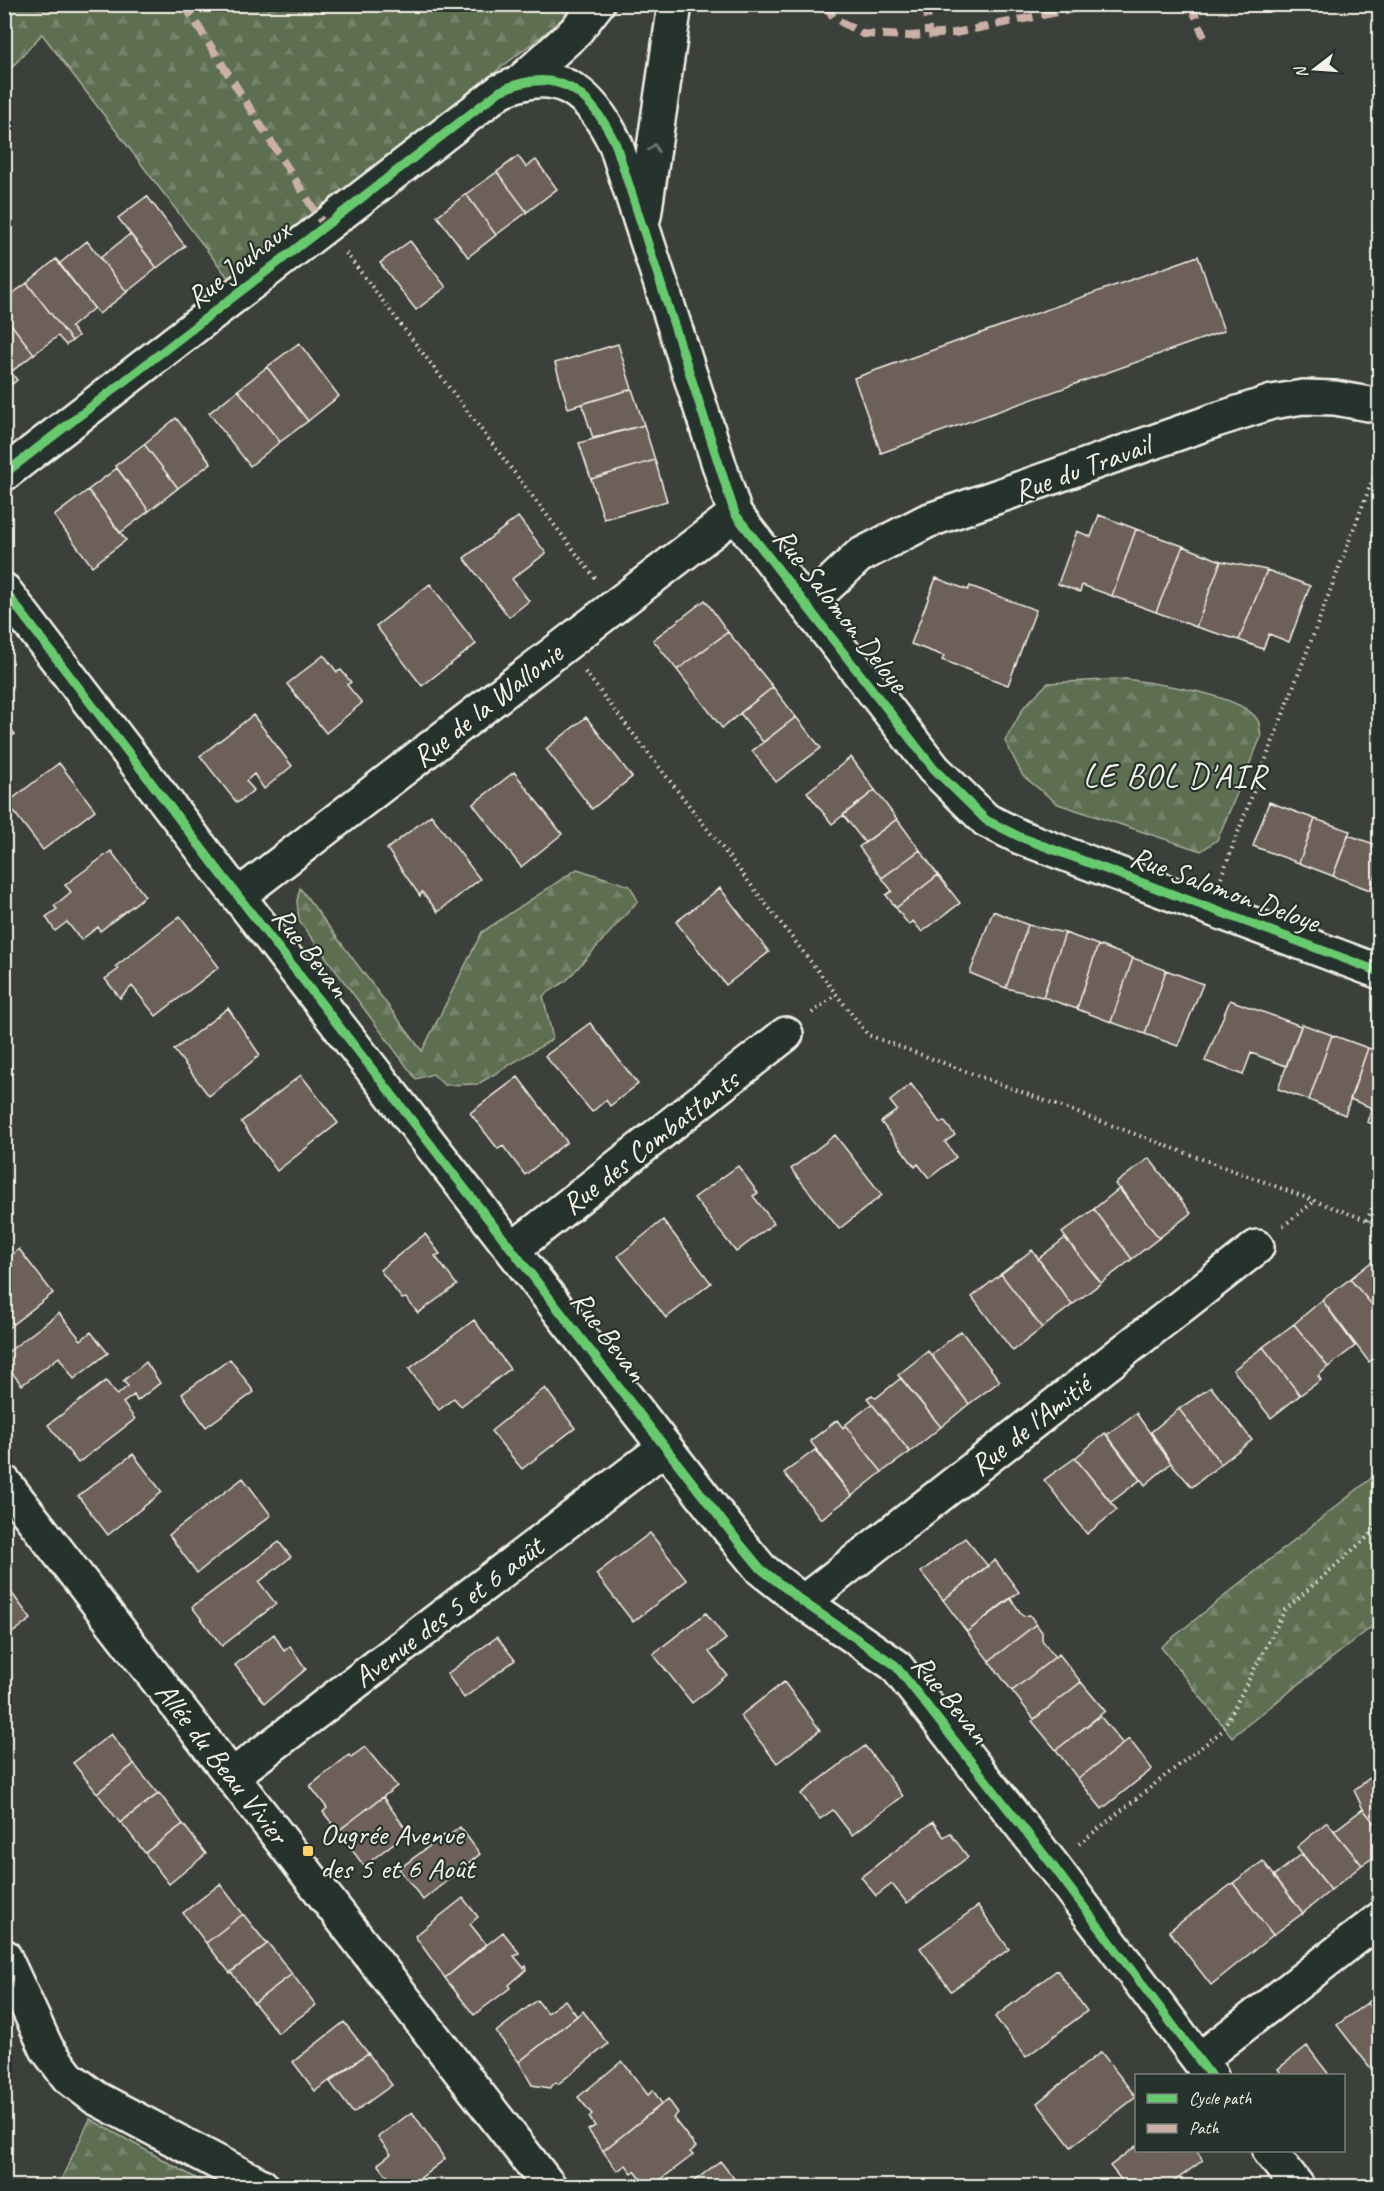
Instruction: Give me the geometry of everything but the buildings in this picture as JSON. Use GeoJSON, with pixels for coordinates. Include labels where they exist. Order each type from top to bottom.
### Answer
{"type":"FeatureCollection","features":[{"type":"Feature","properties":{"kind":"street"},"geometry":{"type":"LineString","coordinates":[[510,86],[556,50],[575,32],[597,4]]}},
{"type":"Feature","properties":{"kind":"street","name":"Rue Salomon Deloye"},"geometry":{"type":"LineString","coordinates":[[643,226],[647,184],[675,4]]}},
{"type":"Feature","properties":{"kind":"street"},"geometry":{"type":"LineString","coordinates":[[556,50],[558,69],[567,86]]}},
{"type":"Feature","properties":{"kind":"street","name":"Rue Salomon Deloye"},"geometry":{"type":"LineString","coordinates":[[510,86],[544,79],[567,86],[590,102],[605,121],[616,145],[643,226],[735,514],[808,604],[934,769],[986,820],[1020,837],[1380,972]]}},
{"type":"Feature","properties":{"kind":"street","name":"Rue Jouhaux"},"geometry":{"type":"LineString","coordinates":[[4,474],[510,86]]}},
{"type":"Feature","properties":{"kind":"street"},"geometry":{"type":"LineString","coordinates":[[605,121],[630,118],[662,96]]}},
{"type":"Feature","properties":{"kind":"street","name":"Rue du Travail"},"geometry":{"type":"LineString","coordinates":[[808,604],[860,556],[927,521],[1216,420],[1272,402],[1303,397],[1335,398],[1380,406]]}},
{"type":"Feature","properties":{"kind":"street","name":"Rue de la Wallonie"},"geometry":{"type":"LineString","coordinates":[[238,896],[735,514]]}},
{"type":"Feature","properties":{"kind":"street","name":"Rue Bevan"},"geometry":{"type":"LineString","coordinates":[[4,590],[664,1448],[761,1569],[803,1602],[895,1665],[1053,1866],[1205,2068]]}},
{"type":"Feature","properties":{"kind":"street","name":"Rue des Combattants"},"geometry":{"type":"LineString","coordinates":[[513,1249],[786,1034]]}},
{"type":"Feature","properties":{"kind":"street","name":"Rue de l'Amitié"},"geometry":{"type":"LineString","coordinates":[[803,1602],[1257,1247]]}},
{"type":"Feature","properties":{"kind":"street","name":"Avenue des 5 et 6 août"},"geometry":{"type":"LineString","coordinates":[[232,1776],[664,1448]]}},
{"type":"Feature","properties":{"kind":"street","name":"Allée du Beau Vivier"},"geometry":{"type":"LineString","coordinates":[[4,1482],[549,2187]]}},
{"type":"Feature","properties":{"kind":"street"},"geometry":{"type":"LineString","coordinates":[[1205,2068],[1380,1918]]}},
{"type":"Feature","properties":{"kind":"street"},"geometry":{"type":"LineString","coordinates":[[4,1956],[47,2049],[68,2077],[96,2098],[262,2187]]}},
{"type":"Feature","properties":{"kind":"street"},"geometry":{"type":"LineString","coordinates":[[1270,2152],[1298,2187]]}},
{"type":"Feature","properties":{"kind":"path"},"geometry":{"type":"LineString","coordinates":[[325,226],[615,605]]}},
{"type":"Feature","properties":{"kind":"path"},"geometry":{"type":"LineString","coordinates":[[1209,908],[1380,460]]}},
{"type":"Feature","properties":{"kind":"path"},"geometry":{"type":"LineString","coordinates":[[564,646],[868,1035],[1380,1225]]}},
{"type":"Feature","properties":{"kind":"path"},"geometry":{"type":"LineString","coordinates":[[1367,1221],[1380,1188]]}},
{"type":"Feature","properties":{"kind":"path"},"geometry":{"type":"LineString","coordinates":[[1053,1866],[1222,1731],[1285,1610],[1380,1526]]}},
{"type":"Feature","properties":{"kind":"green space"},"geometry":{"type":"Polygon","coordinates":[[[5,5],[576,5],[557,24],[229,279],[42,34],[5,75],[5,5]]]}},
{"type":"Feature","properties":{"kind":"green space"},"geometry":{"type":"Polygon","coordinates":[[[1125,679],[1215,696],[1247,710],[1258,721],[1261,737],[1217,840],[1201,851],[1058,804],[1023,776],[1005,741],[1024,707],[1048,683],[1125,679]]]}},
{"type":"Feature","properties":{"kind":"green space"},"geometry":{"type":"Polygon","coordinates":[[[577,869],[630,886],[638,901],[567,980],[543,996],[553,1039],[478,1084],[444,1085],[433,1074],[416,1079],[299,921],[297,901],[300,888],[422,1051],[482,932],[577,869]]]}},
{"type":"Feature","properties":{"kind":"green space"},"geometry":{"type":"Polygon","coordinates":[[[1379,1472],[1379,1621],[1232,1737],[1161,1647],[1379,1472]]]}},
{"type":"Feature","properties":{"kind":"green space"},"geometry":{"type":"Polygon","coordinates":[[[90,2119],[210,2186],[58,2186],[90,2119]]]}},
{"type":"Feature","properties":{"kind":"marked path"},"geometry":{"type":"LineString","coordinates":[[184,4],[325,227]]}},
{"type":"Feature","properties":{"kind":"marked path"},"geometry":{"type":"LineString","coordinates":[[825,4],[834,18],[863,34],[910,36],[955,33],[1097,4]]}},
{"type":"Feature","properties":{"kind":"marked path"},"geometry":{"type":"LineString","coordinates":[[927,4],[928,34]]}},
{"type":"Feature","properties":{"kind":"marked path"},"geometry":{"type":"LineString","coordinates":[[1191,4],[1204,37]]}},
{"type":"Feature","properties":{"kind":"cycle path"},"geometry":{"type":"LineString","coordinates":[[4,474],[500,91],[521,83],[556,82],[584,98],[606,126],[616,145],[735,514],[934,769],[986,820],[1020,837],[1380,972]]}},
{"type":"Feature","properties":{"kind":"cycle path"},"geometry":{"type":"LineString","coordinates":[[4,590],[737,1540],[761,1569],[803,1602],[895,1665],[1053,1866],[1209,2074]]}},
{"type":"Feature","properties":{"kind":"place","name":"Ougrée Avenue des 5 et 6 Août"},"geometry":{"type":"Point","coordinates":[308,1851]}},
{"type":"Feature","properties":{"kind":"district","name":"LE BOL D'AIR"},"geometry":{"type":"Point","coordinates":[1175,775]}}]}
